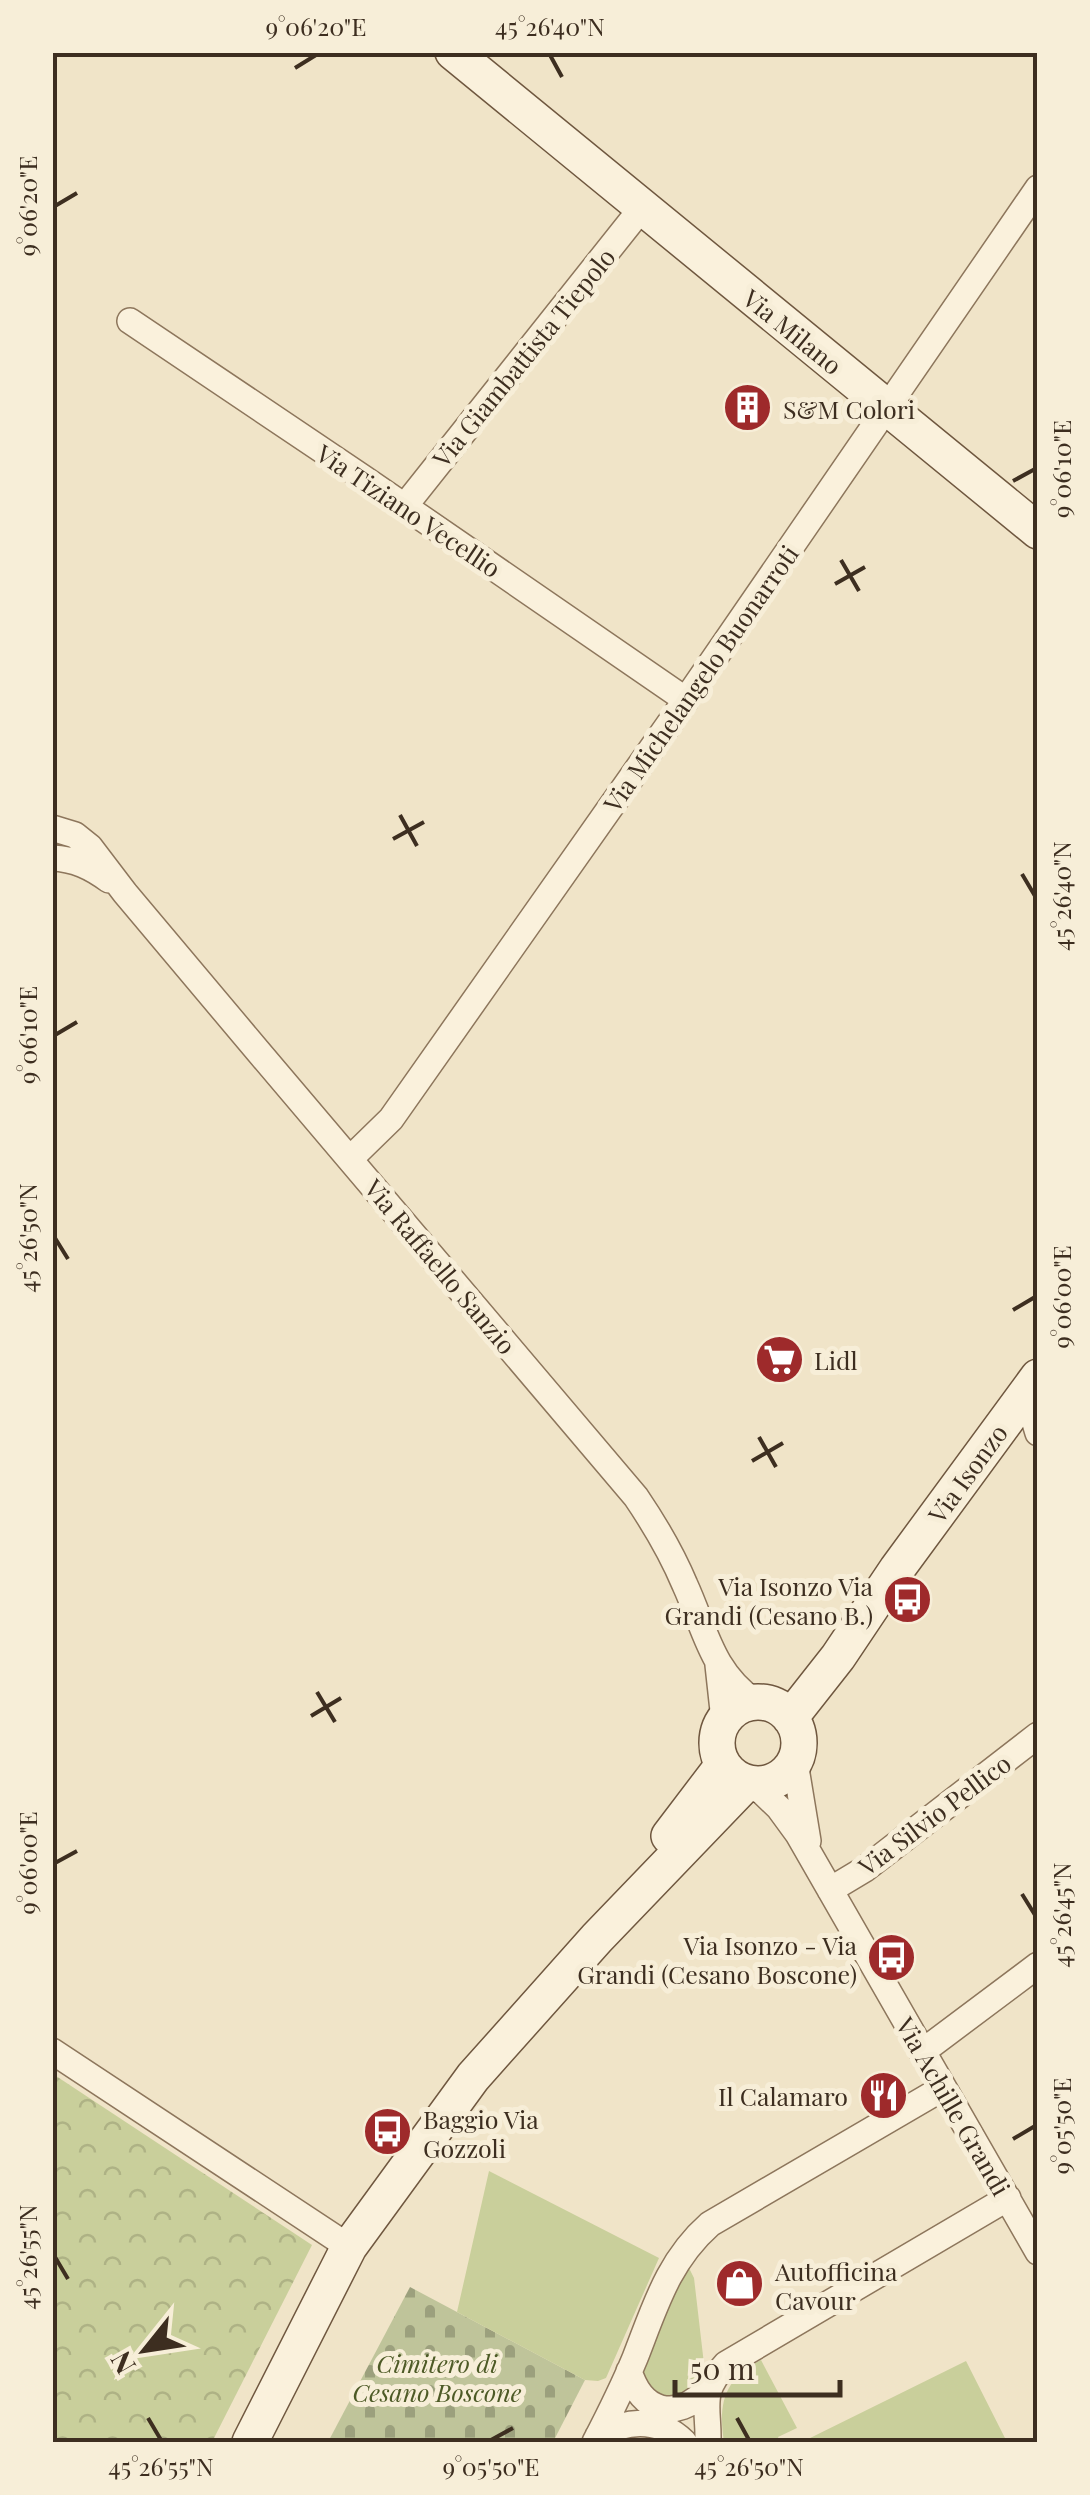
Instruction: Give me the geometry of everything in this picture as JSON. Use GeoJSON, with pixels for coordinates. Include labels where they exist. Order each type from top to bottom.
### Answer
{"type":"FeatureCollection","features":[{"type":"Feature","properties":{"kind":"street","name":"Via Milano"},"geometry":{"type":"LineString","coordinates":[[453,52],[1038,531]]}},
{"type":"Feature","properties":{"kind":"street","name":"Via Michelangelo Buonarroti"},"geometry":{"type":"LineString","coordinates":[[350,1159],[391,1119],[686,700],[1038,188]]}},
{"type":"Feature","properties":{"kind":"street","name":"Via Giambattista Tiepolo"},"geometry":{"type":"LineString","coordinates":[[404,507],[641,208]]}},
{"type":"Feature","properties":{"kind":"street","name":"Via Tiziano Vecellio"},"geometry":{"type":"LineString","coordinates":[[130,321],[686,700]]}},
{"type":"Feature","properties":{"kind":"street"},"geometry":{"type":"LineString","coordinates":[[52,828],[75,835],[90,847],[124,892]]}},
{"type":"Feature","properties":{"kind":"street"},"geometry":{"type":"LineString","coordinates":[[52,858],[92,868],[124,892]]}},
{"type":"Feature","properties":{"kind":"street","name":"Via Raffaello Sanzio"},"geometry":{"type":"LineString","coordinates":[[124,892],[636,1497],[686,1586],[718,1665],[724,1720]]}},
{"type":"Feature","properties":{"kind":"street"},"geometry":{"type":"LineString","coordinates":[[1035,1380],[1034,1420],[1038,1433]]}},
{"type":"Feature","properties":{"kind":"street","name":"Via Isonzo"},"geometry":{"type":"LineString","coordinates":[[772,1708],[821,1643],[897,1569],[1035,1380]]}},
{"type":"Feature","properties":{"kind":"street","name":"Via Raffaello Sanzio"},"geometry":{"type":"LineString","coordinates":[[718,1665],[739,1691],[772,1708]]}},
{"type":"Feature","properties":{"kind":"street"},"geometry":{"type":"LineString","coordinates":[[772,1708],[799,1738],[795,1762],[778,1780],[741,1778],[717,1751],[717,1737],[724,1720],[735,1709],[772,1708]]}},
{"type":"Feature","properties":{"kind":"street","name":"Via Silvio Pellico"},"geometry":{"type":"LineString","coordinates":[[830,1890],[865,1868],[1038,1735]]}},
{"type":"Feature","properties":{"kind":"street","name":"Via Achille Grandi"},"geometry":{"type":"LineString","coordinates":[[795,1762],[810,1856]]}},
{"type":"Feature","properties":{"kind":"street"},"geometry":{"type":"LineString","coordinates":[[250,2442],[350,2247],[473,2078],[741,1778]]}},
{"type":"Feature","properties":{"kind":"street","name":"Via Achille Grandi"},"geometry":{"type":"LineString","coordinates":[[741,1778],[779,1808],[810,1856],[1038,2252]]}},
{"type":"Feature","properties":{"kind":"street"},"geometry":{"type":"LineString","coordinates":[[922,2052],[1038,1965]]}},
{"type":"Feature","properties":{"kind":"street"},"geometry":{"type":"LineString","coordinates":[[52,2051],[350,2247]]}},
{"type":"Feature","properties":{"kind":"street"},"geometry":{"type":"LineString","coordinates":[[597,2439],[665,2283],[693,2239],[710,2224],[943,2088]]}},
{"type":"Feature","properties":{"kind":"street"},"geometry":{"type":"LineString","coordinates":[[629,2371],[634,2388],[661,2408],[678,2409],[694,2403],[726,2364],[1008,2198]]}},
{"type":"Feature","properties":{"kind":"street"},"geometry":{"type":"LineString","coordinates":[[706,2391],[708,2442]]}},
{"type":"Feature","properties":{"kind":"street"},"geometry":{"type":"LineString","coordinates":[[597,2439],[616,2426],[636,2422],[656,2425],[684,2442]]}},
{"type":"Feature","properties":{"kind":"green space"},"geometry":{"type":"Polygon","coordinates":[[[53,2074],[312,2245],[212,2442],[53,2442],[53,2074]]]}},
{"type":"Feature","properties":{"kind":"green space"},"geometry":{"type":"Polygon","coordinates":[[[489,2171],[659,2258],[606,2378],[585,2380],[457,2312],[489,2171]]]}},
{"type":"Feature","properties":{"kind":"green space"},"geometry":{"type":"Polygon","coordinates":[[[687,2264],[694,2278],[704,2364],[684,2395],[656,2398],[641,2375],[687,2264]]]}},
{"type":"Feature","properties":{"kind":"green space","name":"Cimitero di Cesano Boscone"},"geometry":{"type":"Polygon","coordinates":[[[410,2287],[585,2380],[553,2442],[328,2442],[410,2287]]]}},
{"type":"Feature","properties":{"kind":"green space"},"geometry":{"type":"Polygon","coordinates":[[[761,2360],[797,2428],[778,2437],[780,2442],[724,2442],[722,2415],[726,2394],[739,2375],[761,2360]]]}},
{"type":"Feature","properties":{"kind":"green space"},"geometry":{"type":"Polygon","coordinates":[[[966,2361],[1007,2442],[804,2442],[804,2441],[966,2361]]]}},
{"type":"Feature","properties":{"kind":"place","name":"S&M Colori"},"geometry":{"type":"Point","coordinates":[748,408]}},
{"type":"Feature","properties":{"kind":"place","name":"Lidl"},"geometry":{"type":"Point","coordinates":[779,1359]}},
{"type":"Feature","properties":{"kind":"place","name":"Via Isonzo Via Grandi (Cesano B.)"},"geometry":{"type":"Point","coordinates":[908,1599]}},
{"type":"Feature","properties":{"kind":"place","name":"Via Isonzo - Via Grandi (Cesano Boscone)"},"geometry":{"type":"Point","coordinates":[892,1958]}},
{"type":"Feature","properties":{"kind":"place","name":"Il Calamaro"},"geometry":{"type":"Point","coordinates":[883,2095]}},
{"type":"Feature","properties":{"kind":"place","name":"Baggio Via Gozzoli"},"geometry":{"type":"Point","coordinates":[388,2132]}},
{"type":"Feature","properties":{"kind":"place","name":"Autofficina Cavour"},"geometry":{"type":"Point","coordinates":[740,2284]}}]}
